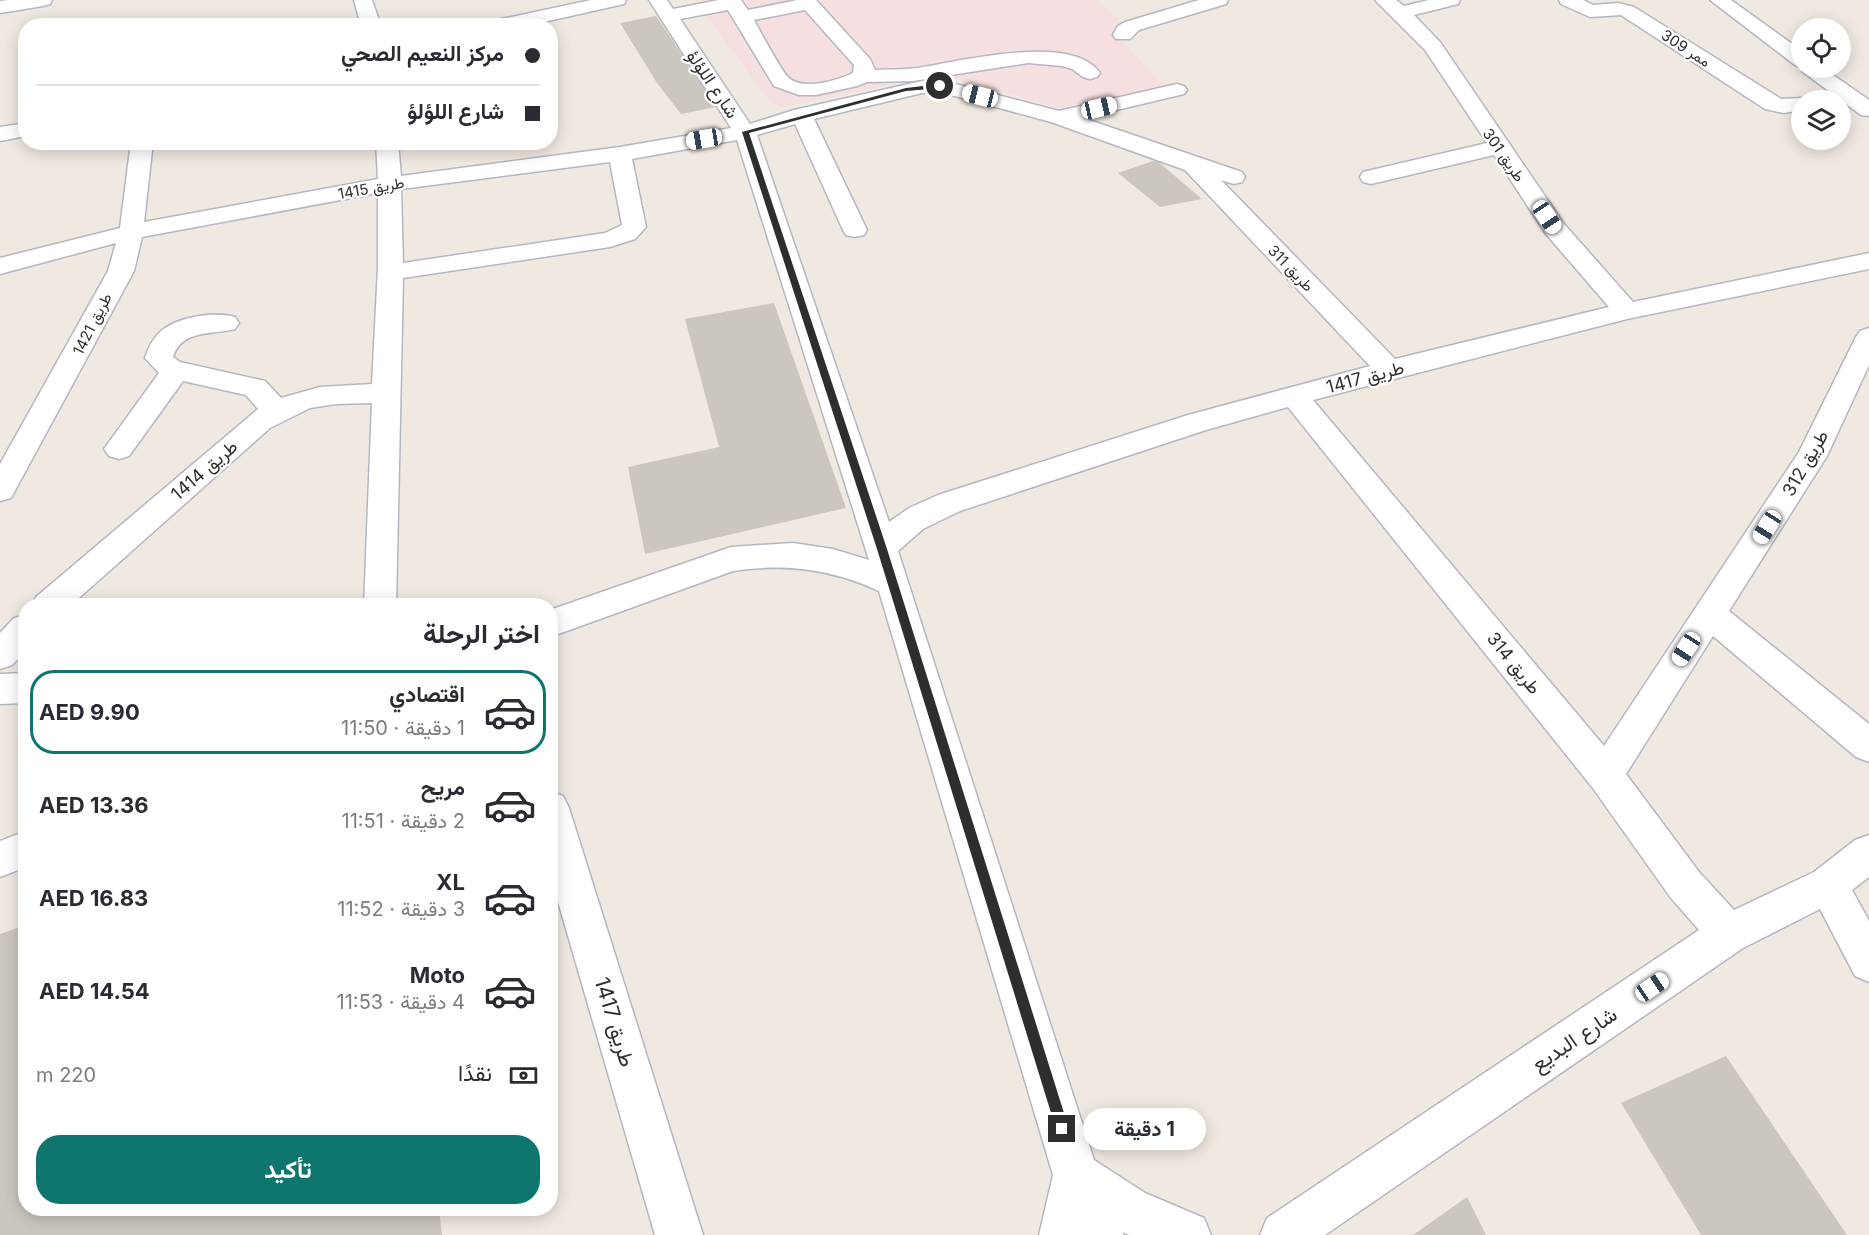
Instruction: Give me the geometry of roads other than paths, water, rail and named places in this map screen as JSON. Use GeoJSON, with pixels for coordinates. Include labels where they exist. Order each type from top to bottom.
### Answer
{"type":"FeatureCollection","features":[{"type":"Feature","properties":{"kind":"street"},"geometry":{"type":"LineString","coordinates":[[363,0],[369,18]]}},
{"type":"Feature","properties":{"kind":"street"},"geometry":{"type":"LineString","coordinates":[[534,18],[617,0]]}},
{"type":"Feature","properties":{"kind":"street"},"geometry":{"type":"LineString","coordinates":[[1123,35],[1125,30],[1132,26],[1219,0]]}},
{"type":"Feature","properties":{"kind":"street"},"geometry":{"type":"LineString","coordinates":[[1392,7],[1451,0]]}},
{"type":"Feature","properties":{"kind":"street","name":"ممر 309"},"geometry":{"type":"LineString","coordinates":[[1568,0],[1590,11],[1618,9],[1627,11],[1773,104],[1784,107],[1791,106]]}},
{"type":"Feature","properties":{"kind":"street"},"geometry":{"type":"LineString","coordinates":[[1719,0],[1791,53]]}},
{"type":"Feature","properties":{"kind":"street"},"geometry":{"type":"LineString","coordinates":[[662,8],[736,7],[807,2],[863,63],[865,67],[863,76]]}},
{"type":"Feature","properties":{"kind":"street"},"geometry":{"type":"LineString","coordinates":[[0,7],[45,6]]}},
{"type":"Feature","properties":{"kind":"street"},"geometry":{"type":"LineString","coordinates":[[736,7],[781,82],[800,89],[816,89],[850,82],[863,76],[913,75],[1028,57],[1064,60],[1079,65],[1089,73]]}},
{"type":"Feature","properties":{"kind":"street","name":"طريق 301"},"geometry":{"type":"LineString","coordinates":[[1392,7],[1433,46],[1498,147],[1555,229],[1627,311]]}},
{"type":"Feature","properties":{"kind":"street","name":"شارع اللؤلؤ"},"geometry":{"type":"LineString","coordinates":[[662,8],[746,132],[882,549],[1076,1174],[1100,1235]]}},
{"type":"Feature","properties":{"kind":"street"},"geometry":{"type":"LineString","coordinates":[[1824,78],[1841,90]]}},
{"type":"Feature","properties":{"kind":"street","name":"طريق 311"},"geometry":{"type":"LineString","coordinates":[[746,132],[802,115],[906,89],[940,86],[1059,117],[1234,177]]}},
{"type":"Feature","properties":{"kind":"street","name":"طريق 311"},"geometry":{"type":"LineString","coordinates":[[1059,117],[1177,90]]}},
{"type":"Feature","properties":{"kind":"street"},"geometry":{"type":"LineString","coordinates":[[1851,97],[1869,110]]}},
{"type":"Feature","properties":{"kind":"street"},"geometry":{"type":"LineString","coordinates":[[802,115],[855,230]]}},
{"type":"Feature","properties":{"kind":"street"},"geometry":{"type":"LineString","coordinates":[[0,134],[18,131]]}},
{"type":"Feature","properties":{"kind":"street","name":"طريق 1415"},"geometry":{"type":"LineString","coordinates":[[0,266],[131,232],[390,184],[620,154],[746,132]]}},
{"type":"Feature","properties":{"kind":"street"},"geometry":{"type":"LineString","coordinates":[[1371,177],[1498,147]]}},
{"type":"Feature","properties":{"kind":"street","name":"طريق 1421"},"geometry":{"type":"LineString","coordinates":[[0,490],[121,271],[131,232],[140,150]]}},
{"type":"Feature","properties":{"kind":"street"},"geometry":{"type":"LineString","coordinates":[[380,598],[392,272],[388,150]]}},
{"type":"Feature","properties":{"kind":"street"},"geometry":{"type":"LineString","coordinates":[[392,272],[610,240],[626,234],[634,227],[620,154]]}},
{"type":"Feature","properties":{"kind":"street","name":"طريق 311"},"geometry":{"type":"LineString","coordinates":[[1194,165],[1389,370]]}},
{"type":"Feature","properties":{"kind":"street","name":"طريق 1417"},"geometry":{"type":"LineString","coordinates":[[882,549],[910,520],[949,503],[1198,422],[1389,370],[1627,311],[1869,261]]}},
{"type":"Feature","properties":{"kind":"street"},"geometry":{"type":"LineString","coordinates":[[226,323],[198,325],[173,335],[165,343],[159,358],[164,364],[176,370],[255,388],[276,410]]}},
{"type":"Feature","properties":{"kind":"street","name":"طريق 312"},"geometry":{"type":"LineString","coordinates":[[1605,775],[1812,456],[1869,337]]}},
{"type":"Feature","properties":{"kind":"street"},"geometry":{"type":"LineString","coordinates":[[119,448],[176,370]]}},
{"type":"Feature","properties":{"kind":"street","name":"طريق 1414"},"geometry":{"type":"LineString","coordinates":[[57,598],[225,451],[276,410],[314,396],[353,392],[386,394]]}},
{"type":"Feature","properties":{"kind":"street","name":"طريق 314"},"geometry":{"type":"LineString","coordinates":[[1294,396],[1605,775],[1685,885],[1729,934]]}},
{"type":"Feature","properties":{"kind":"street"},"geometry":{"type":"LineString","coordinates":[[558,621],[731,559],[759,554],[814,556],[866,570],[891,582]]}},
{"type":"Feature","properties":{"kind":"street"},"geometry":{"type":"LineString","coordinates":[[1709,613],[1869,746]]}},
{"type":"Feature","properties":{"kind":"street"},"geometry":{"type":"LineString","coordinates":[[0,655],[18,636]]}},
{"type":"Feature","properties":{"kind":"street"},"geometry":{"type":"LineString","coordinates":[[0,689],[18,688]]}},
{"type":"Feature","properties":{"kind":"street","name":"طريق 1417"},"geometry":{"type":"LineString","coordinates":[[558,834],[679,1235]]}},
{"type":"Feature","properties":{"kind":"street"},"geometry":{"type":"LineString","coordinates":[[0,859],[18,852]]}},
{"type":"Feature","properties":{"kind":"street","name":"شارع البديع"},"geometry":{"type":"LineString","coordinates":[[1284,1235],[1729,934],[1828,885],[1869,853]]}},
{"type":"Feature","properties":{"kind":"street"},"geometry":{"type":"LineString","coordinates":[[1828,885],[1869,962]]}},
{"type":"Feature","properties":{"kind":"street"},"geometry":{"type":"LineString","coordinates":[[1063,1235],[1076,1174],[1118,1205],[1164,1228],[1188,1235]]}}]}
